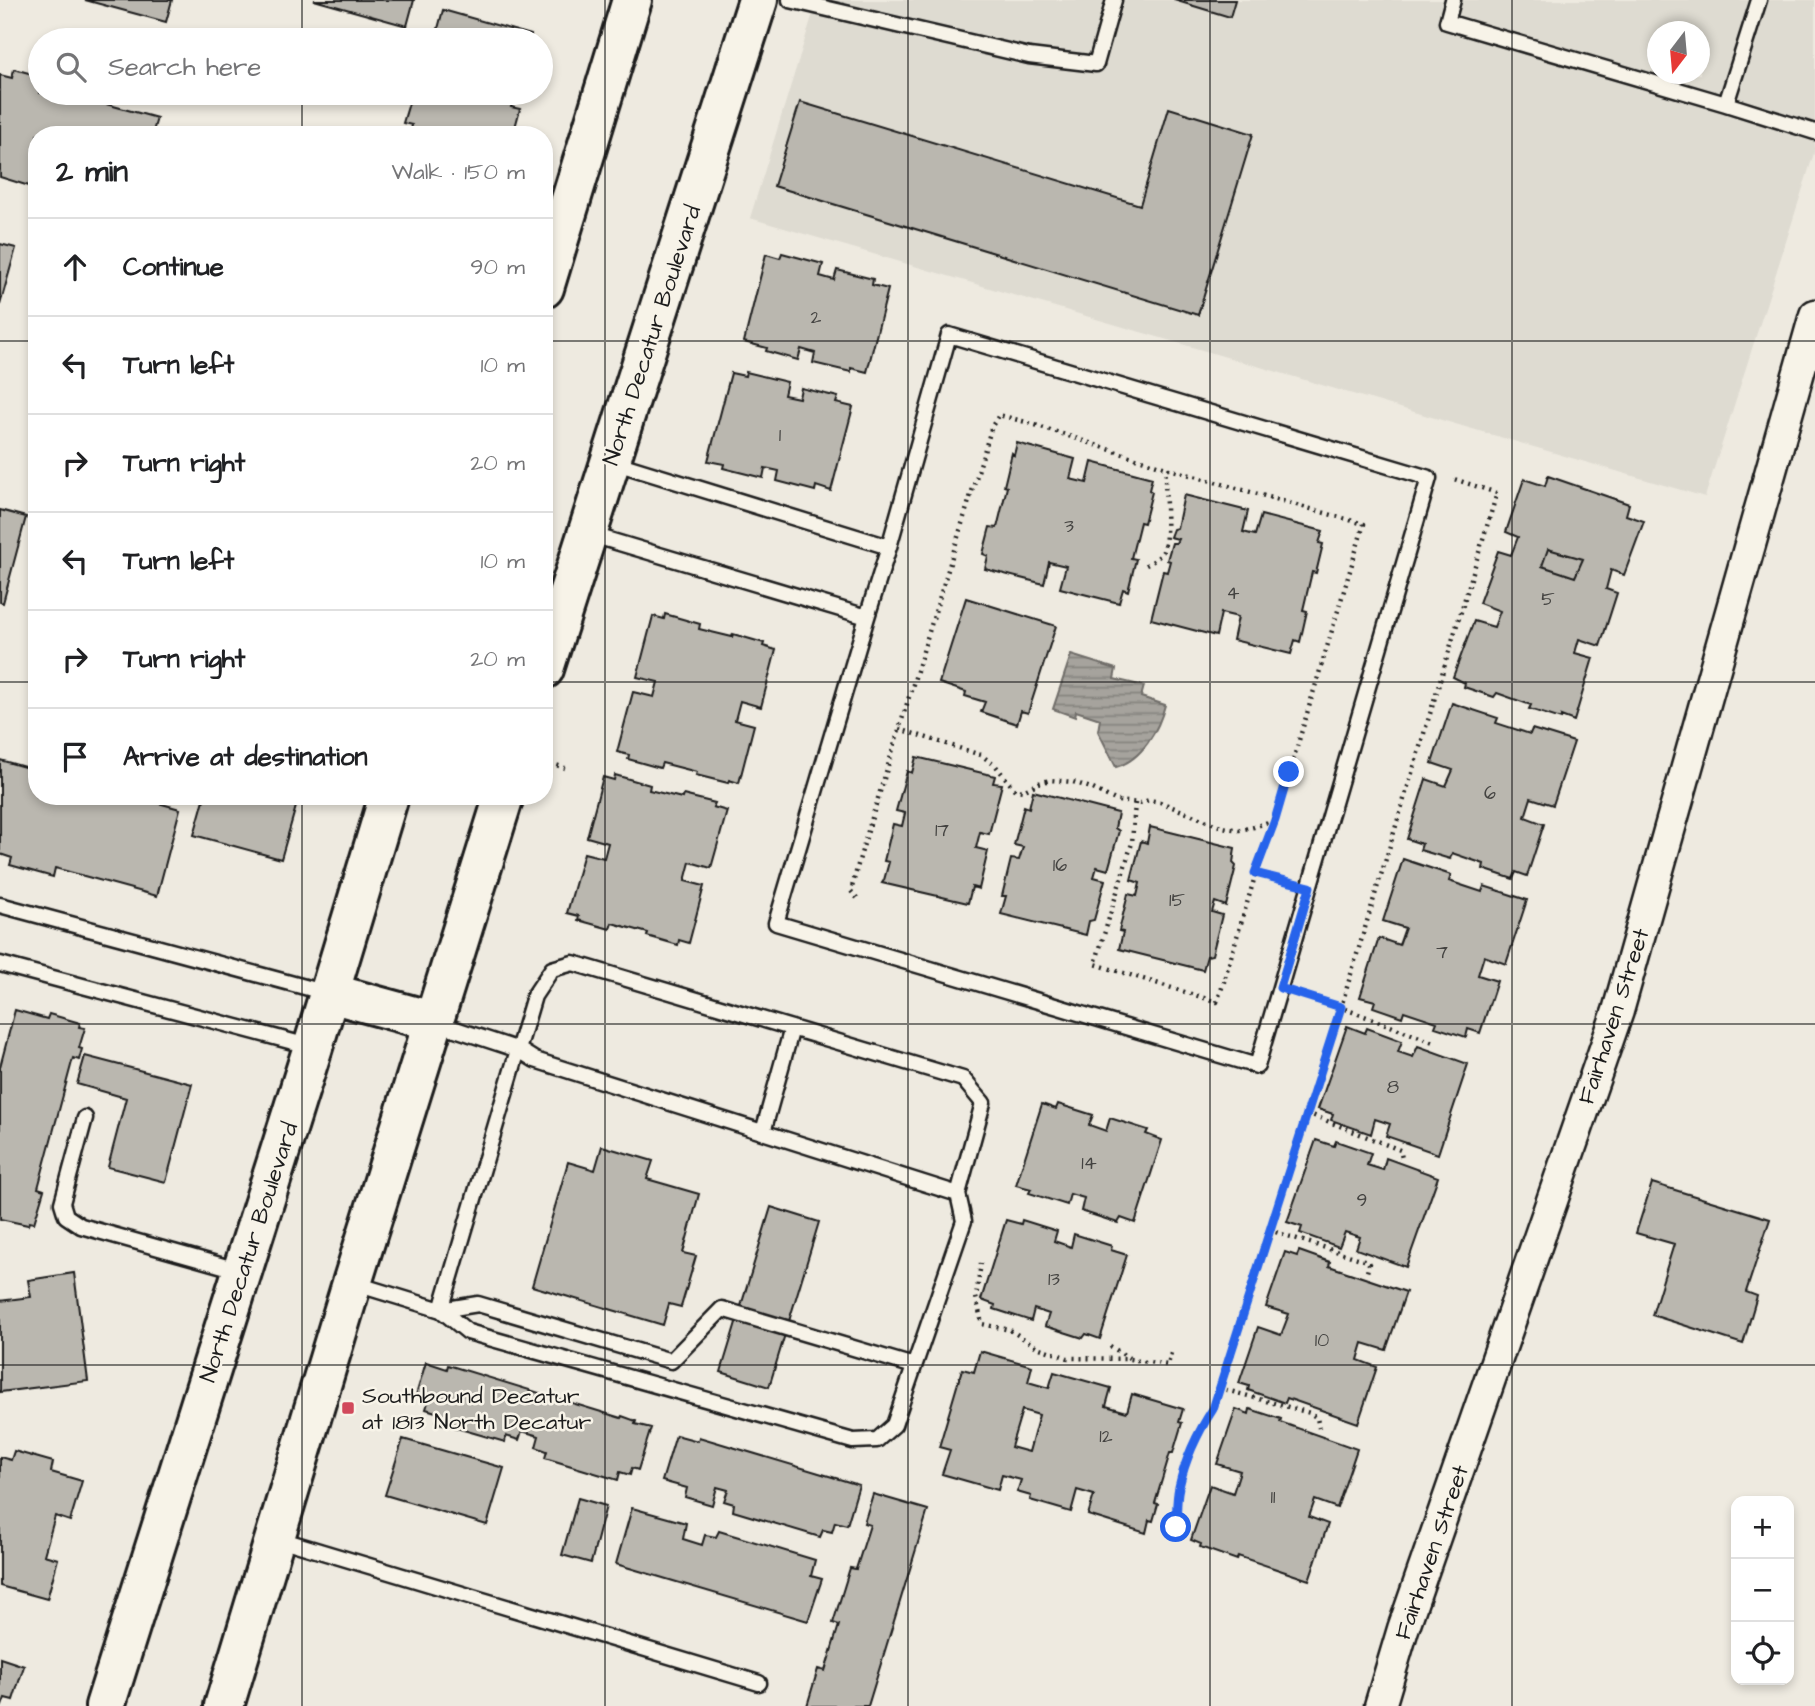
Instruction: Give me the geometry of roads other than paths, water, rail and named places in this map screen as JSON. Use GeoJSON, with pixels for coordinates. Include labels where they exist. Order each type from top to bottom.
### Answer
{"type":"FeatureCollection","features":[{"type":"Feature","properties":{"kind":"main road"},"geometry":{"type":"LineString","coordinates":[[553,259],[632,0]]}},
{"type":"Feature","properties":{"kind":"main road","name":"North Decatur Boulevard"},"geometry":{"type":"LineString","coordinates":[[553,641],[758,0]]}},
{"type":"Feature","properties":{"kind":"main road","name":"North Decatur Boulevard"},"geometry":{"type":"LineString","coordinates":[[105,1706],[387,805]]}},
{"type":"Feature","properties":{"kind":"main road"},"geometry":{"type":"LineString","coordinates":[[224,1706],[500,805]]}},
{"type":"Feature","properties":{"kind":"main road"},"geometry":{"type":"LineString","coordinates":[[330,993],[432,1021]]}},
{"type":"Feature","properties":{"kind":"street","name":"Fairhaven Street"},"geometry":{"type":"LineString","coordinates":[[1380,1706],[1403,1629],[1618,1011],[1815,315]]}},
{"type":"Feature","properties":{"kind":"lane"},"geometry":{"type":"LineString","coordinates":[[790,0],[1029,56],[1096,64],[1114,0]]}},
{"type":"Feature","properties":{"kind":"lane"},"geometry":{"type":"LineString","coordinates":[[1453,0],[1447,22],[1815,132]]}},
{"type":"Feature","properties":{"kind":"lane"},"geometry":{"type":"LineString","coordinates":[[1726,104],[1759,0]]}},
{"type":"Feature","properties":{"kind":"lane"},"geometry":{"type":"LineString","coordinates":[[949,335],[1429,478],[1257,1066],[776,923],[867,617],[949,335]]}},
{"type":"Feature","properties":{"kind":"lane"},"geometry":{"type":"LineString","coordinates":[[611,461],[889,547]]}},
{"type":"Feature","properties":{"kind":"lane"},"geometry":{"type":"LineString","coordinates":[[588,533],[867,617]]}},
{"type":"Feature","properties":{"kind":"lane"},"geometry":{"type":"LineString","coordinates":[[0,905],[330,993]]}},
{"type":"Feature","properties":{"kind":"lane"},"geometry":{"type":"LineString","coordinates":[[352,1283],[441,1310],[468,1332],[853,1441],[877,1440],[894,1425],[964,1221],[958,1194],[983,1103],[963,1079],[573,963],[551,969],[534,996],[441,1310]]}},
{"type":"Feature","properties":{"kind":"lane"},"geometry":{"type":"LineString","coordinates":[[0,964],[313,1047]]}},
{"type":"Feature","properties":{"kind":"lane"},"geometry":{"type":"LineString","coordinates":[[432,1021],[519,1049],[536,1060],[958,1194]]}},
{"type":"Feature","properties":{"kind":"lane"},"geometry":{"type":"LineString","coordinates":[[762,1132],[792,1028]]}},
{"type":"Feature","properties":{"kind":"lane"},"geometry":{"type":"LineString","coordinates":[[85,1118],[62,1203],[66,1216],[80,1226],[242,1271]]}},
{"type":"Feature","properties":{"kind":"lane"},"geometry":{"type":"LineString","coordinates":[[441,1310],[478,1304],[671,1361],[722,1310],[914,1366]]}},
{"type":"Feature","properties":{"kind":"lane"},"geometry":{"type":"LineString","coordinates":[[275,1537],[759,1683]]}},
{"type":"Feature","properties":{"kind":"place","name":"Southbound Decatur at 1813 North Decatur"},"geometry":{"type":"Point","coordinates":[348,1408]}}]}
